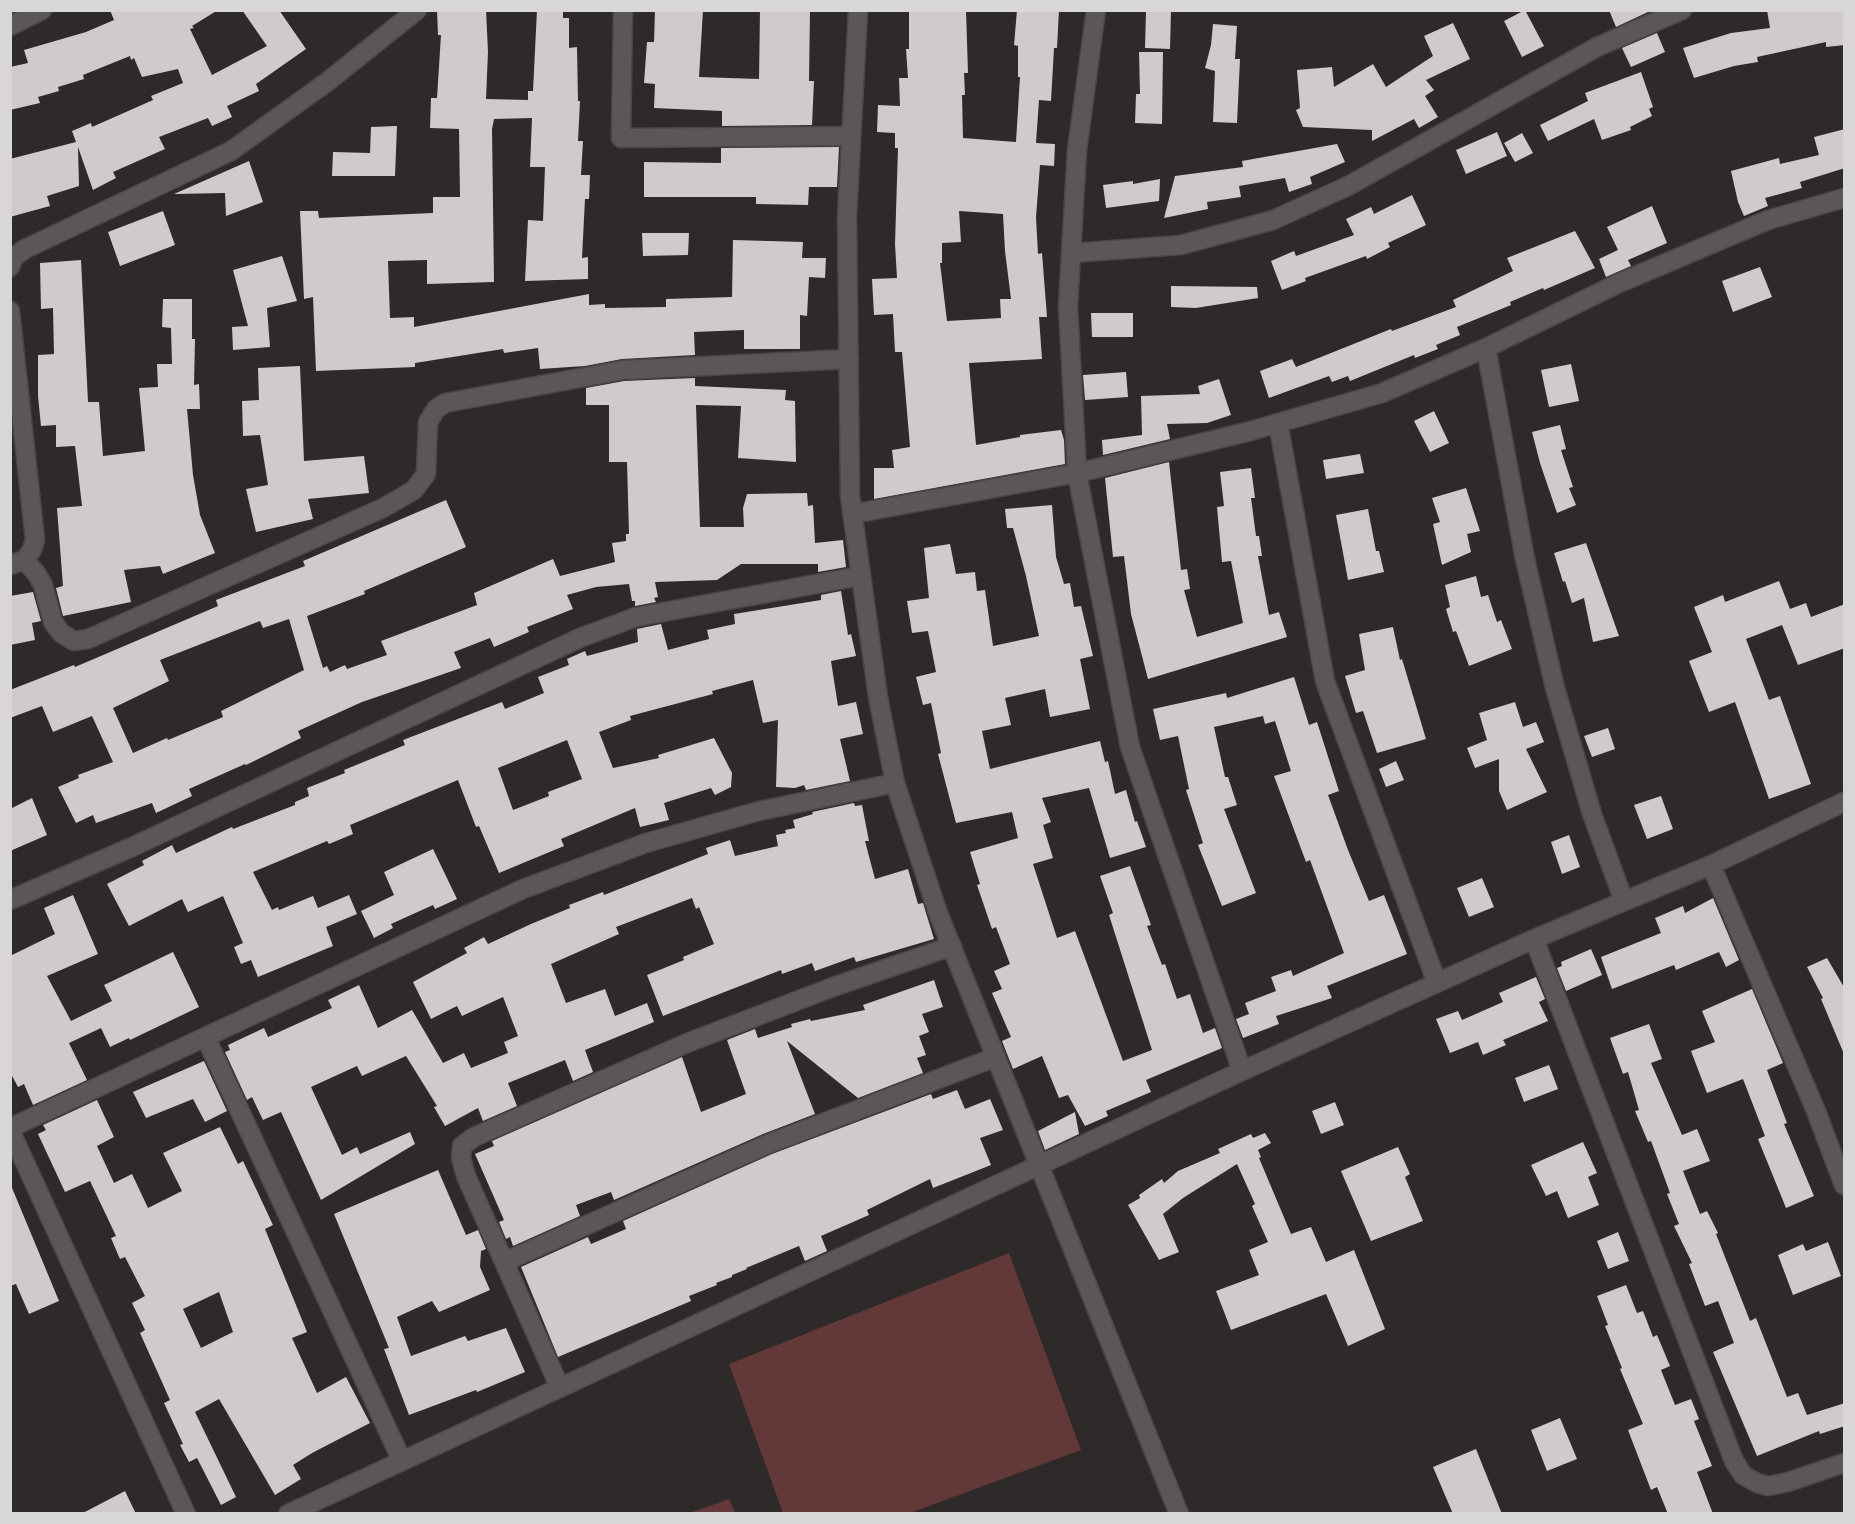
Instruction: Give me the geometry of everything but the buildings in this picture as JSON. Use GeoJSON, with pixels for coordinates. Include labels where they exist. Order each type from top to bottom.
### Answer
{"type":"FeatureCollection","features":[{"type":"Feature","properties":{"kind":"street"},"geometry":{"type":"LineString","coordinates":[[10,26],[42,10]]}},
{"type":"Feature","properties":{"kind":"street"},"geometry":{"type":"LineString","coordinates":[[10,267],[14,257],[25,249],[231,151],[327,82],[417,10]]}},
{"type":"Feature","properties":{"kind":"street"},"geometry":{"type":"LineString","coordinates":[[623,10],[621,138],[852,136]]}},
{"type":"Feature","properties":{"kind":"street"},"geometry":{"type":"LineString","coordinates":[[858,10],[847,216],[850,496],[878,697],[896,783],[938,913],[1179,1514]]}},
{"type":"Feature","properties":{"kind":"street"},"geometry":{"type":"LineString","coordinates":[[1096,10],[1077,150],[1068,306],[1077,473],[1130,747],[1242,1071]]}},
{"type":"Feature","properties":{"kind":"street"},"geometry":{"type":"LineString","coordinates":[[1071,253],[1181,246],[1274,220],[1348,186],[1597,46],[1682,10]]}},
{"type":"Feature","properties":{"kind":"street"},"geometry":{"type":"LineString","coordinates":[[852,514],[1077,473],[1278,423],[1382,393],[1486,348],[1619,283],[1757,225],[1845,198]]}},
{"type":"Feature","properties":{"kind":"street"},"geometry":{"type":"LineString","coordinates":[[10,311],[34,540],[32,550],[17,562],[36,573],[43,585],[53,622],[61,633],[74,641],[88,639],[383,508],[414,490],[426,474],[429,422],[436,409],[445,403],[623,370],[849,359]]}},
{"type":"Feature","properties":{"kind":"street"},"geometry":{"type":"LineString","coordinates":[[1486,348],[1525,559],[1555,688],[1592,814],[1624,901]]}},
{"type":"Feature","properties":{"kind":"street"},"geometry":{"type":"LineString","coordinates":[[1278,423],[1325,681],[1437,983]]}},
{"type":"Feature","properties":{"kind":"street"},"geometry":{"type":"LineString","coordinates":[[10,900],[132,847],[604,629],[636,617],[860,576]]}},
{"type":"Feature","properties":{"kind":"street"},"geometry":{"type":"LineString","coordinates":[[186,1514],[10,1129],[523,889],[637,847],[759,811],[896,783]]}},
{"type":"Feature","properties":{"kind":"street"},"geometry":{"type":"LineString","coordinates":[[288,1514],[1242,1071],[1534,939],[1711,865],[1845,802]]}},
{"type":"Feature","properties":{"kind":"street"},"geometry":{"type":"LineString","coordinates":[[1711,865],[1816,1111],[1845,1185]]}},
{"type":"Feature","properties":{"kind":"street"},"geometry":{"type":"LineString","coordinates":[[1534,939],[1734,1461],[1743,1474],[1757,1484],[1768,1486],[1844,1464]]}},
{"type":"Feature","properties":{"kind":"street"},"geometry":{"type":"LineString","coordinates":[[560,1388],[466,1176],[461,1158],[462,1146],[474,1137],[687,1043],[833,987],[952,946]]}},
{"type":"Feature","properties":{"kind":"street"},"geometry":{"type":"LineString","coordinates":[[206,1038],[402,1461]]}},
{"type":"Feature","properties":{"kind":"street"},"geometry":{"type":"LineString","coordinates":[[504,1262],[768,1144],[996,1056]]}},
{"type":"Feature","properties":{"kind":"shaded area"},"geometry":{"type":"Polygon","coordinates":[[[1009,1253],[1081,1450],[910,1513],[783,1513],[729,1364],[1009,1253]]]}},
{"type":"Feature","properties":{"kind":"shaded area"},"geometry":{"type":"Polygon","coordinates":[[[729,1499],[735,1513],[690,1513],[729,1499]]]}}]}
